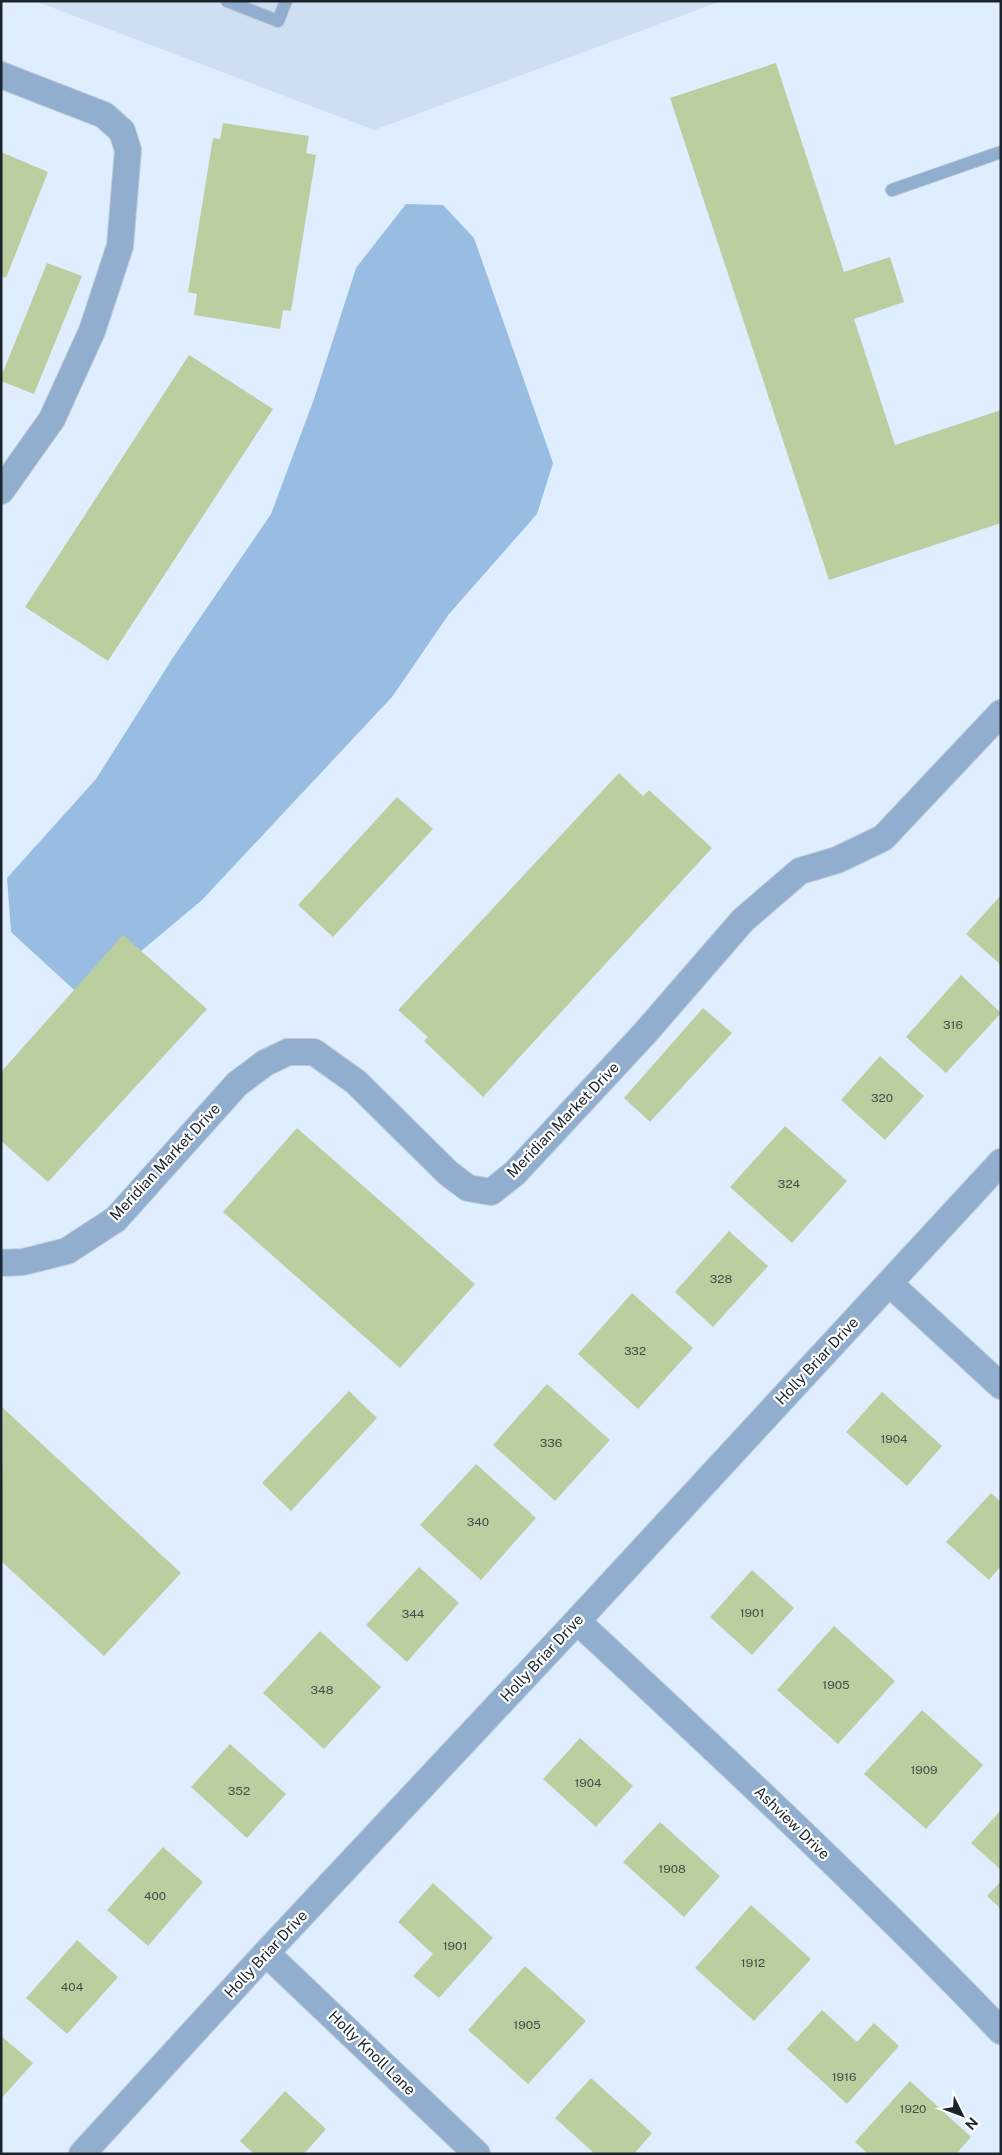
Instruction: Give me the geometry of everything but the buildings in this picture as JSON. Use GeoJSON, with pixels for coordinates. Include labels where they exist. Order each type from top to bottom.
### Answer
{"type":"FeatureCollection","features":[{"type":"Feature","properties":{"kind":"street"},"geometry":{"type":"LineString","coordinates":[[1,75],[104,115],[122,131],[128,150],[120,246],[92,331],[52,419],[1,491]]}},
{"type":"Feature","properties":{"kind":"street","name":"Meridian Market Drive"},"geometry":{"type":"LineString","coordinates":[[1,1263],[23,1262],[67,1251],[116,1219],[237,1084],[265,1064],[288,1052],[314,1052],[356,1082],[448,1173],[468,1188],[491,1192],[515,1173],[645,1033],[743,920],[800,871],[837,860],[883,838],[1001,713]]}},
{"type":"Feature","properties":{"kind":"street","name":"Holly Briar Drive"},"geometry":{"type":"LineString","coordinates":[[82,2154],[266,1953],[577,1622],[1001,1162]]}},
{"type":"Feature","properties":{"kind":"street"},"geometry":{"type":"LineString","coordinates":[[890,1283],[1001,1386]]}},
{"type":"Feature","properties":{"kind":"street","name":"Ashview Drive"},"geometry":{"type":"LineString","coordinates":[[577,1622],[747,1780],[916,1942],[1001,2030]]}},
{"type":"Feature","properties":{"kind":"street","name":"Holly Knoll Lane"},"geometry":{"type":"LineString","coordinates":[[266,1953],[477,2154]]}},
{"type":"Feature","properties":{"kind":"lane"},"geometry":{"type":"LineString","coordinates":[[227,1],[278,21],[286,1]]}},
{"type":"Feature","properties":{"kind":"lane"},"geometry":{"type":"LineString","coordinates":[[892,190],[1001,152]]}},
{"type":"Feature","properties":{"kind":"shaded area"},"geometry":{"type":"Polygon","coordinates":[[[35,1],[721,1],[374,130],[35,1]]]}},
{"type":"Feature","properties":{"kind":"shaded area"},"geometry":{"type":"Polygon","coordinates":[[[406,204],[443,205],[474,238],[553,463],[537,514],[449,614],[392,697],[202,900],[84,999],[11,932],[7,878],[96,779],[174,656],[271,514],[314,399],[356,268],[406,204]]]}}]}
